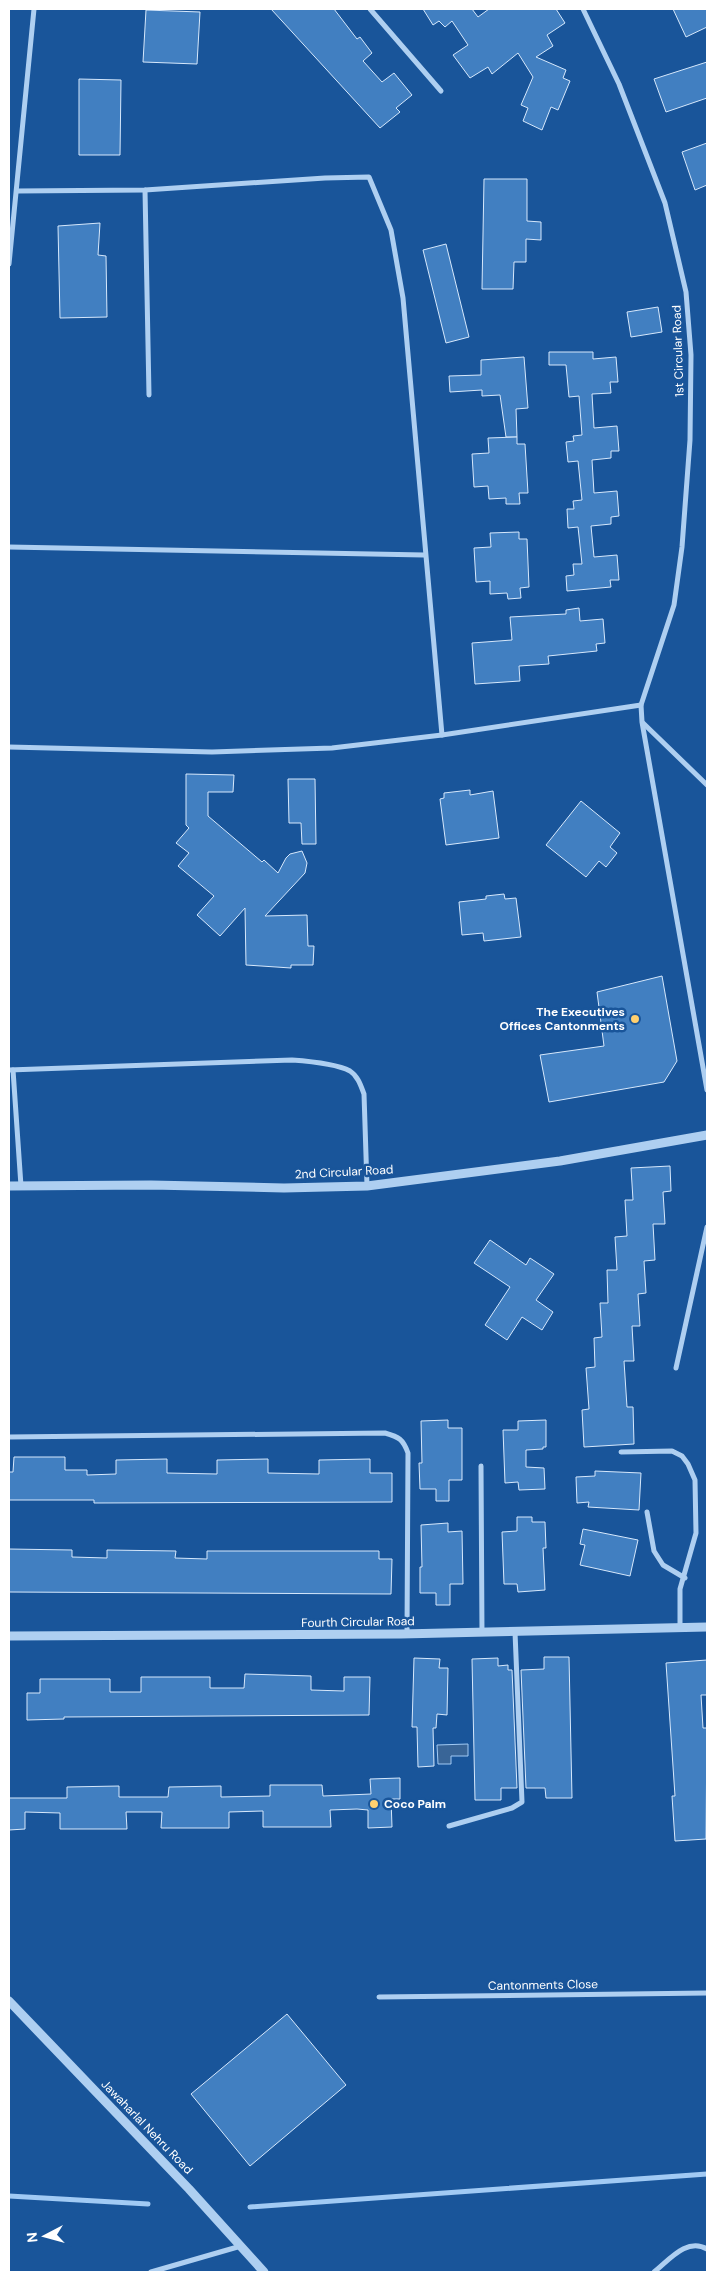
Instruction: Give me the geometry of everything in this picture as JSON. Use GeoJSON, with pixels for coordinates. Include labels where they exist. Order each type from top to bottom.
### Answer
{"type":"FeatureCollection","features":[{"type":"Feature","properties":{"kind":"street"},"geometry":{"type":"LineString","coordinates":[[9,264],[34,9]]}},
{"type":"Feature","properties":{"kind":"street"},"geometry":{"type":"LineString","coordinates":[[370,9],[441,90]]}},
{"type":"Feature","properties":{"kind":"street","name":"1st Circular Road"},"geometry":{"type":"LineString","coordinates":[[583,9],[619,84],[666,203],[686,292],[691,355],[690,440],[682,547],[674,606],[641,705]]}},
{"type":"Feature","properties":{"kind":"street"},"geometry":{"type":"LineString","coordinates":[[17,191],[145,190],[316,178],[369,177],[391,230],[403,298],[424,555],[442,735]]}},
{"type":"Feature","properties":{"kind":"street"},"geometry":{"type":"LineString","coordinates":[[145,190],[149,395]]}},
{"type":"Feature","properties":{"kind":"street"},"geometry":{"type":"LineString","coordinates":[[9,547],[424,555]]}},
{"type":"Feature","properties":{"kind":"street"},"geometry":{"type":"LineString","coordinates":[[9,747],[212,752],[332,748],[442,735],[641,705],[642,722],[707,1090]]}},
{"type":"Feature","properties":{"kind":"street"},"geometry":{"type":"LineString","coordinates":[[642,722],[707,785]]}},
{"type":"Feature","properties":{"kind":"street"},"geometry":{"type":"LineString","coordinates":[[21,1187],[11,1070],[292,1060],[310,1061],[350,1071],[360,1082],[364,1094],[367,1186]]}},
{"type":"Feature","properties":{"kind":"street","name":"2nd Circular Road"},"geometry":{"type":"LineString","coordinates":[[9,1186],[151,1185],[284,1188],[367,1186],[560,1161],[707,1135]]}},
{"type":"Feature","properties":{"kind":"street"},"geometry":{"type":"LineString","coordinates":[[676,1368],[707,1227]]}},
{"type":"Feature","properties":{"kind":"street"},"geometry":{"type":"LineString","coordinates":[[9,1437],[385,1433],[398,1437],[404,1441],[408,1453],[407,1634]]}},
{"type":"Feature","properties":{"kind":"street"},"geometry":{"type":"LineString","coordinates":[[622,1452],[672,1451],[682,1456],[695,1480],[696,1533],[685,1578],[680,1589],[680,1628]]}},
{"type":"Feature","properties":{"kind":"street"},"geometry":{"type":"LineString","coordinates":[[481,1466],[482,1633]]}},
{"type":"Feature","properties":{"kind":"street"},"geometry":{"type":"LineString","coordinates":[[646,1512],[654,1551],[663,1566],[685,1578]]}},
{"type":"Feature","properties":{"kind":"street","name":"Fourth Circular Road"},"geometry":{"type":"LineString","coordinates":[[9,1636],[407,1634],[707,1627]]}},
{"type":"Feature","properties":{"kind":"street"},"geometry":{"type":"LineString","coordinates":[[448,1826],[512,1808],[522,1802],[515,1632]]}},
{"type":"Feature","properties":{"kind":"street","name":"Cantonments Close"},"geometry":{"type":"LineString","coordinates":[[379,1997],[707,1993]]}},
{"type":"Feature","properties":{"kind":"street","name":"Jawaharlal Nehru Road"},"geometry":{"type":"LineString","coordinates":[[9,2000],[189,2189],[264,2272]]}},
{"type":"Feature","properties":{"kind":"street"},"geometry":{"type":"LineString","coordinates":[[654,2272],[685,2247],[700,2245],[707,2250]]}},
{"type":"Feature","properties":{"kind":"street"},"geometry":{"type":"LineString","coordinates":[[151,2272],[241,2246]]}},
{"type":"Feature","properties":{"kind":"water"},"geometry":{"type":"Polygon","coordinates":[[[468,1744],[468,1756],[451,1756],[451,1764],[438,1764],[437,1745],[468,1744]]]}},
{"type":"Feature","properties":{"kind":"building"},"geometry":{"type":"Polygon","coordinates":[[[271,9],[334,9],[357,39],[360,37],[372,53],[363,61],[382,82],[394,73],[412,95],[396,108],[400,112],[380,128],[271,9]]]}},
{"type":"Feature","properties":{"kind":"building"},"geometry":{"type":"Polygon","coordinates":[[[423,9],[472,9],[478,17],[489,9],[556,9],[565,23],[547,35],[553,46],[536,57],[566,70],[563,78],[570,81],[558,110],[551,107],[542,130],[523,121],[528,108],[521,105],[533,77],[518,53],[492,74],[488,67],[470,78],[453,55],[468,45],[452,21],[445,27],[439,21],[433,25],[423,9]]]}},
{"type":"Feature","properties":{"kind":"building"},"geometry":{"type":"Polygon","coordinates":[[[673,9],[707,9],[707,27],[686,37],[673,9]]]}},
{"type":"Feature","properties":{"kind":"building"},"geometry":{"type":"Polygon","coordinates":[[[146,10],[200,12],[197,64],[143,62],[146,10]]]}},
{"type":"Feature","properties":{"kind":"building"},"geometry":{"type":"Polygon","coordinates":[[[707,62],[707,98],[666,112],[654,79],[707,62]]]}},
{"type":"Feature","properties":{"kind":"building"},"geometry":{"type":"Polygon","coordinates":[[[79,79],[121,80],[120,155],[79,155],[79,79]]]}},
{"type":"Feature","properties":{"kind":"building"},"geometry":{"type":"Polygon","coordinates":[[[707,143],[707,185],[695,190],[682,152],[707,143]]]}},
{"type":"Feature","properties":{"kind":"building"},"geometry":{"type":"Polygon","coordinates":[[[484,179],[527,179],[527,221],[541,222],[541,240],[526,239],[526,262],[514,262],[513,289],[482,289],[484,179]]]}},
{"type":"Feature","properties":{"kind":"building"},"geometry":{"type":"Polygon","coordinates":[[[100,223],[98,255],[106,256],[107,317],[60,318],[58,226],[100,223]]]}},
{"type":"Feature","properties":{"kind":"building"},"geometry":{"type":"Polygon","coordinates":[[[446,244],[469,337],[446,343],[423,250],[446,244]]]}},
{"type":"Feature","properties":{"kind":"building"},"geometry":{"type":"Polygon","coordinates":[[[658,307],[662,332],[631,337],[627,312],[658,307]]]}},
{"type":"Feature","properties":{"kind":"building"},"geometry":{"type":"Polygon","coordinates":[[[549,352],[593,352],[593,359],[616,357],[618,382],[610,382],[611,393],[592,394],[594,428],[617,426],[619,451],[611,451],[611,458],[592,460],[594,493],[617,491],[619,516],[611,517],[611,524],[591,526],[594,557],[617,555],[619,580],[610,580],[611,587],[567,591],[566,576],[574,575],[573,564],[582,564],[578,527],[568,528],[567,509],[574,509],[573,501],[582,500],[578,461],[568,462],[566,442],[574,441],[573,436],[582,435],[579,396],[569,397],[566,365],[549,365],[549,352]]]}},
{"type":"Feature","properties":{"kind":"building"},"geometry":{"type":"Polygon","coordinates":[[[524,357],[528,408],[516,409],[517,437],[506,437],[500,395],[482,396],[482,390],[450,392],[449,376],[481,375],[481,360],[524,357]]]}},
{"type":"Feature","properties":{"kind":"building"},"geometry":{"type":"Polygon","coordinates":[[[517,437],[517,444],[525,444],[528,493],[519,493],[520,504],[506,504],[506,498],[489,499],[488,486],[474,487],[472,454],[489,453],[488,438],[517,437]]]}},
{"type":"Feature","properties":{"kind":"building"},"geometry":{"type":"Polygon","coordinates":[[[519,532],[519,539],[527,539],[529,587],[520,588],[521,598],[508,599],[507,593],[490,594],[490,581],[476,582],[474,548],[491,547],[490,533],[519,532]]]}},
{"type":"Feature","properties":{"kind":"building"},"geometry":{"type":"Polygon","coordinates":[[[579,608],[580,621],[603,619],[605,643],[596,644],[597,651],[548,656],[549,664],[519,666],[520,681],[475,684],[472,643],[512,640],[510,617],[566,614],[566,610],[579,608]]]}},
{"type":"Feature","properties":{"kind":"building"},"geometry":{"type":"Polygon","coordinates":[[[186,774],[234,775],[233,792],[208,792],[208,816],[262,862],[264,860],[278,873],[290,854],[302,851],[307,863],[305,873],[265,916],[307,915],[308,946],[314,946],[313,965],[291,965],[291,968],[246,965],[245,908],[220,936],[197,915],[214,896],[178,866],[189,853],[176,843],[189,828],[186,825],[186,774]]]}},
{"type":"Feature","properties":{"kind":"building"},"geometry":{"type":"Polygon","coordinates":[[[288,779],[315,779],[316,844],[302,844],[301,823],[289,823],[288,779]]]}},
{"type":"Feature","properties":{"kind":"building"},"geometry":{"type":"Polygon","coordinates":[[[470,790],[470,795],[493,791],[499,838],[446,845],[440,799],[444,798],[444,793],[470,790]]]}},
{"type":"Feature","properties":{"kind":"building"},"geometry":{"type":"Polygon","coordinates":[[[581,801],[620,833],[610,847],[617,853],[606,867],[599,861],[586,877],[546,845],[581,801]]]}},
{"type":"Feature","properties":{"kind":"building"},"geometry":{"type":"Polygon","coordinates":[[[504,894],[505,899],[516,898],[521,937],[484,941],[483,933],[462,935],[459,902],[486,899],[486,896],[504,894]]]}},
{"type":"Feature","properties":{"kind":"building","name":"The Executives Offices Cantonments"},"geometry":{"type":"Polygon","coordinates":[[[662,976],[677,1061],[664,1082],[549,1102],[540,1055],[604,1046],[597,992],[662,976]]]}},
{"type":"Feature","properties":{"kind":"building"},"geometry":{"type":"Polygon","coordinates":[[[670,1166],[671,1191],[663,1192],[665,1224],[653,1224],[655,1260],[644,1261],[646,1293],[638,1294],[640,1326],[632,1326],[634,1361],[624,1361],[627,1407],[633,1407],[634,1444],[584,1447],[582,1410],[589,1409],[586,1368],[595,1367],[594,1338],[602,1337],[600,1303],[608,1303],[607,1270],[617,1270],[615,1237],[627,1236],[625,1200],[633,1200],[631,1168],[670,1166]]]}},
{"type":"Feature","properties":{"kind":"building"},"geometry":{"type":"Polygon","coordinates":[[[490,1240],[526,1265],[530,1258],[554,1274],[536,1300],[553,1312],[542,1330],[522,1317],[507,1340],[485,1325],[510,1287],[474,1263],[490,1240]]]}},
{"type":"Feature","properties":{"kind":"building"},"geometry":{"type":"Polygon","coordinates":[[[448,1420],[448,1428],[462,1428],[462,1480],[449,1480],[449,1501],[436,1501],[436,1489],[420,1489],[419,1463],[422,1463],[421,1421],[448,1420]]]}},
{"type":"Feature","properties":{"kind":"building"},"geometry":{"type":"Polygon","coordinates":[[[546,1420],[546,1447],[543,1447],[543,1449],[526,1450],[526,1467],[544,1468],[545,1489],[519,1490],[518,1482],[505,1483],[503,1430],[518,1430],[518,1421],[546,1420]]]}},
{"type":"Feature","properties":{"kind":"building"},"geometry":{"type":"Polygon","coordinates":[[[14,1457],[65,1457],[65,1470],[87,1470],[87,1475],[116,1474],[116,1460],[167,1459],[167,1473],[217,1474],[217,1460],[268,1459],[268,1473],[319,1474],[319,1460],[370,1459],[370,1473],[392,1473],[392,1502],[94,1503],[94,1500],[9,1500],[9,1472],[13,1472],[14,1457]]]}},
{"type":"Feature","properties":{"kind":"building"},"geometry":{"type":"Polygon","coordinates":[[[595,1471],[641,1473],[639,1510],[588,1507],[589,1502],[577,1503],[576,1477],[595,1476],[595,1471]]]}},
{"type":"Feature","properties":{"kind":"building"},"geometry":{"type":"Polygon","coordinates":[[[517,1517],[532,1517],[532,1522],[545,1522],[546,1548],[543,1548],[545,1590],[518,1592],[517,1584],[504,1584],[502,1532],[517,1531],[517,1517]]]}},
{"type":"Feature","properties":{"kind":"building"},"geometry":{"type":"Polygon","coordinates":[[[448,1523],[448,1532],[462,1531],[463,1584],[450,1584],[450,1605],[436,1605],[436,1593],[420,1593],[420,1567],[422,1567],[421,1525],[448,1523]]]}},
{"type":"Feature","properties":{"kind":"building"},"geometry":{"type":"Polygon","coordinates":[[[583,1529],[638,1540],[630,1576],[580,1565],[585,1545],[580,1544],[583,1529]]]}},
{"type":"Feature","properties":{"kind":"building"},"geometry":{"type":"Polygon","coordinates":[[[9,1549],[72,1550],[72,1557],[107,1558],[107,1550],[176,1551],[175,1558],[207,1559],[207,1551],[379,1551],[379,1559],[392,1559],[391,1594],[9,1592],[9,1549]]]}},
{"type":"Feature","properties":{"kind":"building"},"geometry":{"type":"Polygon","coordinates":[[[544,1657],[569,1657],[572,1798],[546,1798],[545,1788],[526,1788],[521,1670],[544,1669],[544,1657]]]}},
{"type":"Feature","properties":{"kind":"building"},"geometry":{"type":"Polygon","coordinates":[[[414,1658],[440,1659],[439,1668],[448,1668],[447,1715],[437,1714],[436,1728],[433,1728],[434,1766],[418,1767],[417,1727],[412,1727],[414,1658]]]}},
{"type":"Feature","properties":{"kind":"building"},"geometry":{"type":"Polygon","coordinates":[[[498,1658],[498,1666],[508,1665],[508,1670],[512,1670],[517,1788],[501,1788],[501,1800],[475,1800],[472,1659],[498,1658]]]}},
{"type":"Feature","properties":{"kind":"building"},"geometry":{"type":"Polygon","coordinates":[[[707,1660],[707,1695],[701,1695],[703,1728],[707,1728],[706,1839],[675,1841],[672,1796],[675,1796],[666,1663],[707,1660]]]}},
{"type":"Feature","properties":{"kind":"building"},"geometry":{"type":"Polygon","coordinates":[[[245,1674],[311,1676],[311,1690],[344,1691],[344,1677],[370,1677],[369,1715],[64,1717],[64,1719],[27,1720],[27,1693],[40,1693],[40,1679],[110,1679],[110,1692],[141,1692],[141,1677],[210,1677],[210,1688],[244,1688],[245,1674]]]}},
{"type":"Feature","properties":{"kind":"building"},"geometry":{"type":"Polygon","coordinates":[[[400,1778],[400,1799],[391,1799],[392,1827],[368,1828],[368,1810],[357,1809],[330,1810],[331,1827],[263,1827],[263,1811],[229,1812],[229,1828],[161,1828],[162,1812],[126,1812],[127,1829],[60,1829],[60,1813],[25,1812],[25,1829],[9,1830],[9,1798],[67,1798],[67,1787],[119,1786],[119,1797],[168,1797],[169,1787],[221,1786],[221,1797],[270,1796],[270,1785],[322,1785],[323,1796],[371,1794],[370,1779],[400,1778]]]}},
{"type":"Feature","properties":{"kind":"building"},"geometry":{"type":"Polygon","coordinates":[[[287,2014],[346,2085],[250,2166],[191,2094],[287,2014]]]}},
{"type":"Feature","properties":{"kind":"waterway"},"geometry":{"type":"LineString","coordinates":[[250,2207],[707,2174]]}},
{"type":"Feature","properties":{"kind":"waterway"},"geometry":{"type":"LineString","coordinates":[[9,2196],[148,2204]]}},
{"type":"Feature","properties":{"kind":"place","name":"The Executives Offices Cantonments"},"geometry":{"type":"Point","coordinates":[635,1019]}},
{"type":"Feature","properties":{"kind":"place","name":"Coco Palm"},"geometry":{"type":"Point","coordinates":[374,1804]}}]}
